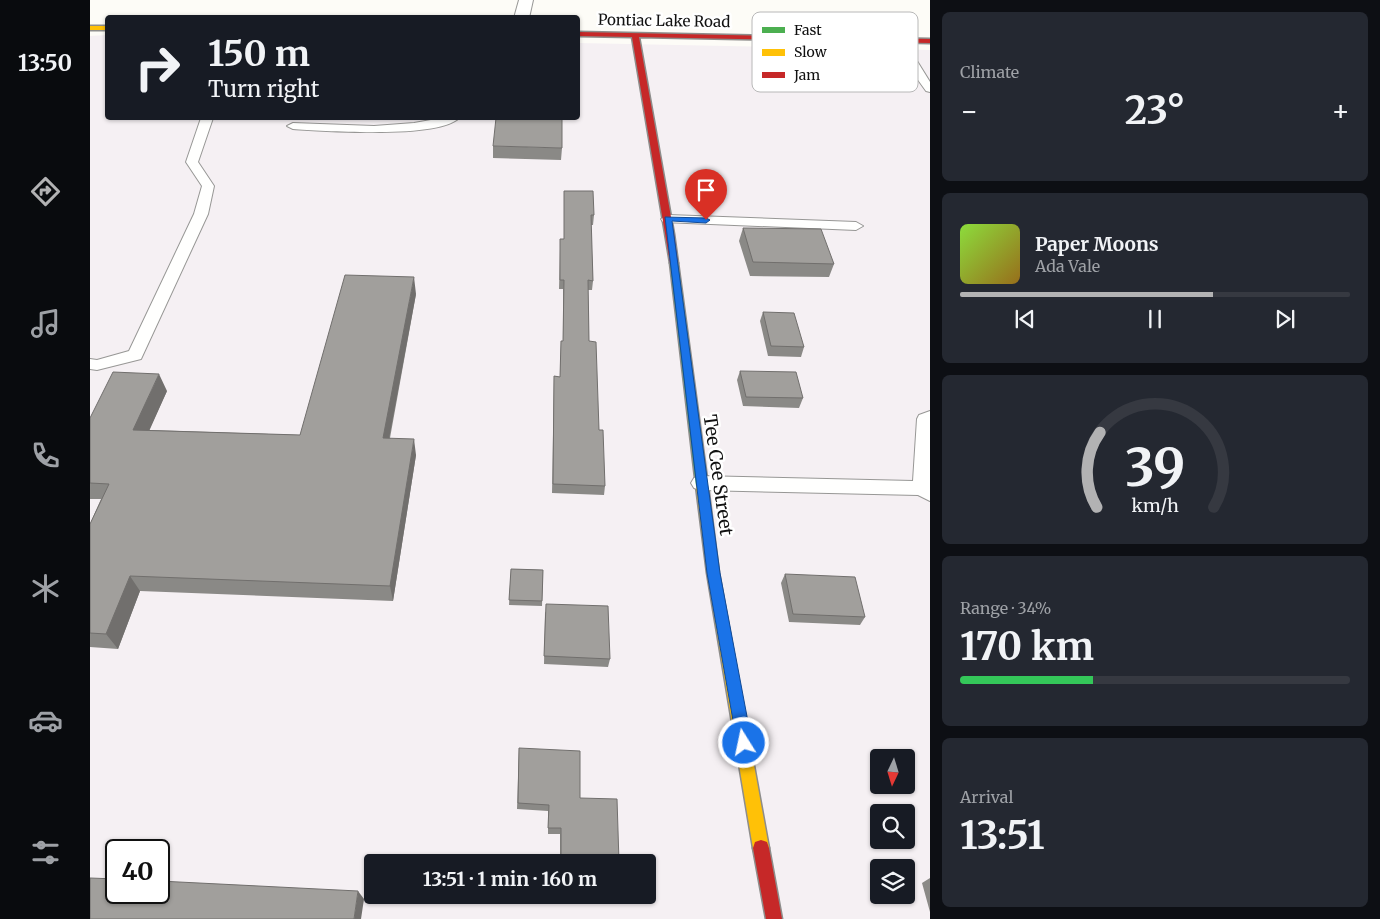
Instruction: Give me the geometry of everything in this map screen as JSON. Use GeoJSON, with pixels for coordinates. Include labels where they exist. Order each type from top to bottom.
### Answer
{"type":"FeatureCollection","features":[{"type":"Feature","properties":{"kind":"street"},"geometry":{"type":"LineString","coordinates":[[522,15],[526,0]]}},
{"type":"Feature","properties":{"kind":"street"},"geometry":{"type":"LineString","coordinates":[[90,28],[105,28]]}},
{"type":"Feature","properties":{"kind":"street","name":"Pontiac Lake Road"},"geometry":{"type":"LineString","coordinates":[[580,34],[752,37]]}},
{"type":"Feature","properties":{"kind":"street","name":"Tee Cee Street"},"geometry":{"type":"LineString","coordinates":[[635,35],[652,140],[668,219],[700,483],[713,573],[774,919]]}},
{"type":"Feature","properties":{"kind":"lane"},"geometry":{"type":"LineString","coordinates":[[918,72],[930,88]]}},
{"type":"Feature","properties":{"kind":"lane"},"geometry":{"type":"LineString","coordinates":[[90,364],[97,365],[135,355],[201,214],[208,186],[192,162],[206,120]]}},
{"type":"Feature","properties":{"kind":"lane"},"geometry":{"type":"LineString","coordinates":[[293,126],[367,130],[444,120]]}},
{"type":"Feature","properties":{"kind":"lane"},"geometry":{"type":"LineString","coordinates":[[668,219],[856,226]]}},
{"type":"Feature","properties":{"kind":"lane"},"geometry":{"type":"LineString","coordinates":[[700,483],[926,491],[925,419],[930,417]]}},
{"type":"Feature","properties":{"kind":"shaded area"},"geometry":{"type":"Polygon","coordinates":[[[105,35],[105,120],[580,120],[580,43],[752,46],[752,92],[918,92],[918,50],[930,50],[930,919],[90,919],[90,36],[105,35]]]}},
{"type":"Feature","properties":{"kind":"building"},"geometry":{"type":"Polygon","coordinates":[[[496,120],[562,120],[562,148],[493,146],[496,120]]]}},
{"type":"Feature","properties":{"kind":"building"},"geometry":{"type":"Polygon","coordinates":[[[564,191],[593,191],[594,215],[591,215],[593,281],[588,280],[589,341],[596,342],[599,430],[603,430],[605,486],[553,484],[554,376],[560,377],[561,341],[563,341],[564,280],[560,280],[560,239],[564,239],[564,191]]]}},
{"type":"Feature","properties":{"kind":"building"},"geometry":{"type":"Polygon","coordinates":[[[743,228],[821,229],[834,264],[753,262],[743,228]]]}},
{"type":"Feature","properties":{"kind":"building"},"geometry":{"type":"Polygon","coordinates":[[[345,275],[414,277],[383,438],[414,439],[390,586],[130,576],[106,634],[90,633],[90,524],[109,484],[90,483],[90,418],[113,372],[159,374],[133,430],[300,435],[345,275]]]}},
{"type":"Feature","properties":{"kind":"building"},"geometry":{"type":"Polygon","coordinates":[[[763,312],[794,313],[804,347],[771,346],[763,312]]]}},
{"type":"Feature","properties":{"kind":"building"},"geometry":{"type":"Polygon","coordinates":[[[740,371],[796,372],[803,398],[746,397],[740,371]]]}},
{"type":"Feature","properties":{"kind":"building"},"geometry":{"type":"Polygon","coordinates":[[[511,569],[543,570],[542,601],[509,600],[511,569]]]}},
{"type":"Feature","properties":{"kind":"building"},"geometry":{"type":"Polygon","coordinates":[[[785,574],[855,577],[865,617],[793,614],[785,574]]]}},
{"type":"Feature","properties":{"kind":"building"},"geometry":{"type":"Polygon","coordinates":[[[546,604],[608,606],[610,659],[544,656],[546,604]]]}},
{"type":"Feature","properties":{"kind":"building"},"geometry":{"type":"Polygon","coordinates":[[[519,748],[580,751],[580,798],[617,799],[619,854],[561,854],[561,828],[548,828],[549,805],[518,803],[519,748]]]}},
{"type":"Feature","properties":{"kind":"building"},"geometry":{"type":"Polygon","coordinates":[[[90,878],[105,879],[105,904],[170,904],[170,882],[358,891],[354,919],[90,919],[90,878]]]}},
{"type":"Feature","properties":{"kind":"traffic: fast"},"geometry":{"type":"LineString","coordinates":[[674,263],[702,486]]}},
{"type":"Feature","properties":{"kind":"traffic: slow"},"geometry":{"type":"LineString","coordinates":[[90,28],[105,28]]}},
{"type":"Feature","properties":{"kind":"traffic: slow"},"geometry":{"type":"LineString","coordinates":[[702,486],[713,573],[761,848]]}},
{"type":"Feature","properties":{"kind":"traffic: jam"},"geometry":{"type":"LineString","coordinates":[[580,34],[752,37]]}},
{"type":"Feature","properties":{"kind":"traffic: jam"},"geometry":{"type":"LineString","coordinates":[[635,35],[674,263]]}},
{"type":"Feature","properties":{"kind":"traffic: jam"},"geometry":{"type":"LineString","coordinates":[[918,41],[930,41]]}},
{"type":"Feature","properties":{"kind":"traffic: jam"},"geometry":{"type":"LineString","coordinates":[[761,848],[774,919]]}},
{"type":"Feature","properties":{"kind":"route"},"geometry":{"type":"LineString","coordinates":[[706,220],[668,219],[700,483],[713,573],[744,743]]}}]}
